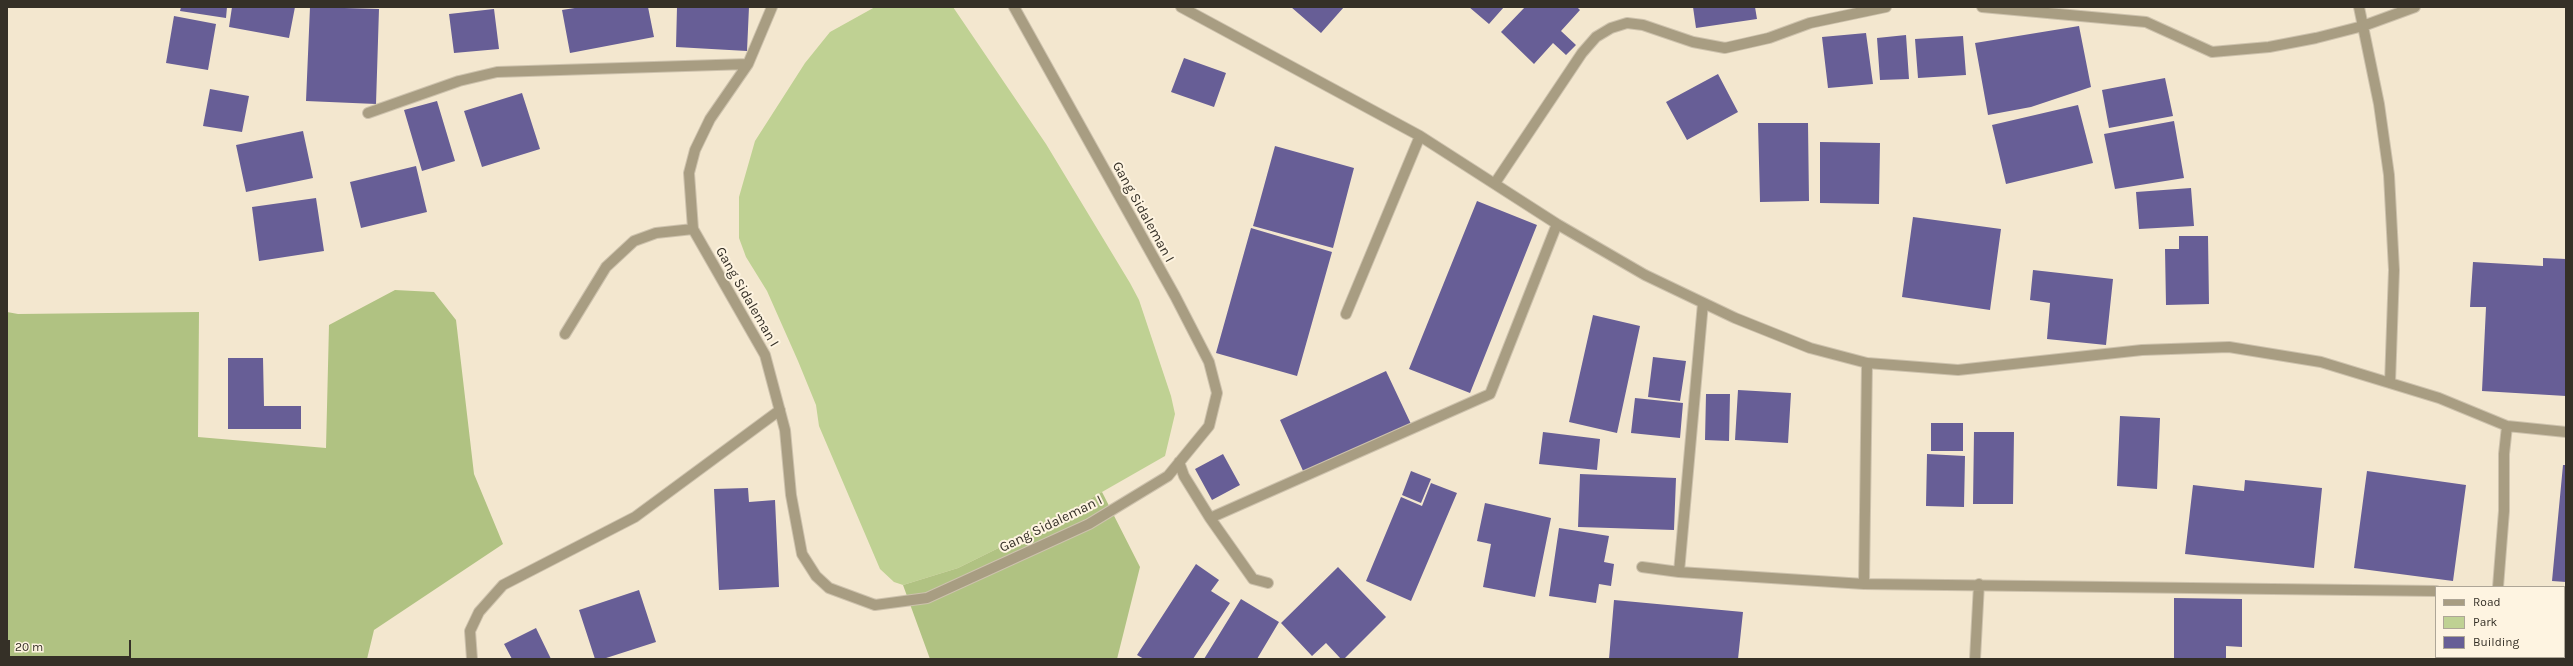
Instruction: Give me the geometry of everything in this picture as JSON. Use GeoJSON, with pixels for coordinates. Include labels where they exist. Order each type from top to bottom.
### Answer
{"type":"FeatureCollection","features":[{"type":"Feature","properties":{"kind":"street","name":"Gang Sidaleman I"},"geometry":{"type":"LineString","coordinates":[[772,7],[748,64],[710,119],[695,150],[689,172],[693,229],[765,355],[786,430],[791,495],[802,554],[816,576],[829,588],[875,605],[927,598],[1088,524],[1168,476],[1209,426],[1218,393],[1209,362],[1175,296],[1014,7]]}},
{"type":"Feature","properties":{"kind":"street"},"geometry":{"type":"LineString","coordinates":[[1180,7],[1420,136],[1557,224],[1645,275],[1734,318],[1810,348],[1867,363],[1958,370],[2142,350],[2229,347],[2321,362],[2439,398],[2507,426],[2566,432]]}},
{"type":"Feature","properties":{"kind":"street"},"geometry":{"type":"LineString","coordinates":[[1495,183],[1582,53],[1596,37],[1611,28],[1627,23],[1642,25],[1693,42],[1725,48],[1769,38],[1810,23],[1886,7]]}},
{"type":"Feature","properties":{"kind":"street"},"geometry":{"type":"LineString","coordinates":[[1982,7],[2146,22],[2212,52],[2269,47],[2363,26],[2415,7]]}},
{"type":"Feature","properties":{"kind":"street"},"geometry":{"type":"LineString","coordinates":[[2358,7],[2379,104],[2389,174],[2394,270],[2390,383]]}},
{"type":"Feature","properties":{"kind":"street"},"geometry":{"type":"LineString","coordinates":[[368,113],[459,82],[497,72],[748,64]]}},
{"type":"Feature","properties":{"kind":"street"},"geometry":{"type":"LineString","coordinates":[[1346,314],[1420,136]]}},
{"type":"Feature","properties":{"kind":"street"},"geometry":{"type":"LineString","coordinates":[[1210,518],[1490,394],[1557,224]]}},
{"type":"Feature","properties":{"kind":"street"},"geometry":{"type":"LineString","coordinates":[[565,334],[606,267],[634,241],[656,233],[693,229]]}},
{"type":"Feature","properties":{"kind":"street"},"geometry":{"type":"LineString","coordinates":[[1679,572],[1703,303]]}},
{"type":"Feature","properties":{"kind":"street"},"geometry":{"type":"LineString","coordinates":[[1864,584],[1867,363]]}},
{"type":"Feature","properties":{"kind":"street"},"geometry":{"type":"LineString","coordinates":[[472,659],[470,631],[479,612],[503,585],[635,517],[780,410]]}},
{"type":"Feature","properties":{"kind":"street"},"geometry":{"type":"LineString","coordinates":[[2498,586],[2504,511],[2504,454],[2507,426]]}},
{"type":"Feature","properties":{"kind":"street"},"geometry":{"type":"LineString","coordinates":[[1179,462],[1184,476],[1210,518],[1253,579],[1268,583]]}},
{"type":"Feature","properties":{"kind":"street"},"geometry":{"type":"LineString","coordinates":[[1642,567],[1679,572],[1864,584],[1979,584],[2435,591]]}},
{"type":"Feature","properties":{"kind":"street"},"geometry":{"type":"LineString","coordinates":[[1975,659],[1979,584]]}},
{"type":"Feature","properties":{"kind":"green space"},"geometry":{"type":"Polygon","coordinates":[[[875,7],[953,7],[1046,144],[1130,283],[1139,300],[1171,396],[1175,414],[1165,456],[1039,528],[958,568],[903,585],[894,582],[880,569],[819,426],[816,405],[798,361],[767,291],[746,257],[739,238],[739,197],[755,141],[805,63],[830,32],[875,7]]]}},
{"type":"Feature","properties":{"kind":"green space"},"geometry":{"type":"Polygon","coordinates":[[[395,290],[434,292],[456,320],[474,474],[503,544],[374,630],[367,659],[7,659],[7,312],[18,314],[199,312],[198,437],[326,448],[329,325],[395,290]]]}},
{"type":"Feature","properties":{"kind":"green space"},"geometry":{"type":"Polygon","coordinates":[[[1102,492],[1140,567],[1117,659],[930,659],[903,585],[958,568],[1039,528],[1102,492]]]}},
{"type":"Feature","properties":{"kind":"building"},"geometry":{"type":"Polygon","coordinates":[[[181,7],[227,7],[226,18],[180,11],[181,7]]]}},
{"type":"Feature","properties":{"kind":"building"},"geometry":{"type":"Polygon","coordinates":[[[232,7],[295,7],[289,38],[229,27],[232,7]]]}},
{"type":"Feature","properties":{"kind":"building"},"geometry":{"type":"Polygon","coordinates":[[[310,7],[379,9],[376,104],[306,101],[310,7]]]}},
{"type":"Feature","properties":{"kind":"building"},"geometry":{"type":"Polygon","coordinates":[[[581,7],[648,7],[654,37],[570,53],[562,10],[581,7]]]}},
{"type":"Feature","properties":{"kind":"building"},"geometry":{"type":"Polygon","coordinates":[[[677,7],[749,7],[747,51],[676,47],[677,7]]]}},
{"type":"Feature","properties":{"kind":"building"},"geometry":{"type":"Polygon","coordinates":[[[1291,7],[1344,7],[1321,33],[1291,7]]]}},
{"type":"Feature","properties":{"kind":"building"},"geometry":{"type":"Polygon","coordinates":[[[1469,7],[1504,7],[1489,24],[1469,7]]]}},
{"type":"Feature","properties":{"kind":"building"},"geometry":{"type":"Polygon","coordinates":[[[1525,7],[1577,7],[1580,10],[1561,31],[1576,45],[1566,55],[1553,43],[1534,64],[1501,32],[1525,7]]]}},
{"type":"Feature","properties":{"kind":"building"},"geometry":{"type":"Polygon","coordinates":[[[1693,7],[1755,7],[1757,19],[1696,28],[1693,7]]]}},
{"type":"Feature","properties":{"kind":"building"},"geometry":{"type":"Polygon","coordinates":[[[494,9],[499,49],[454,53],[449,14],[494,9]]]}},
{"type":"Feature","properties":{"kind":"building"},"geometry":{"type":"Polygon","coordinates":[[[174,16],[216,24],[208,70],[166,63],[174,16]]]}},
{"type":"Feature","properties":{"kind":"building"},"geometry":{"type":"Polygon","coordinates":[[[2079,26],[2091,87],[2031,107],[1988,115],[1975,43],[2079,26]]]}},
{"type":"Feature","properties":{"kind":"building"},"geometry":{"type":"Polygon","coordinates":[[[1866,33],[1873,84],[1828,88],[1822,37],[1866,33]]]}},
{"type":"Feature","properties":{"kind":"building"},"geometry":{"type":"Polygon","coordinates":[[[1906,35],[1909,79],[1880,80],[1877,38],[1906,35]]]}},
{"type":"Feature","properties":{"kind":"building"},"geometry":{"type":"Polygon","coordinates":[[[1963,36],[1966,75],[1918,78],[1915,39],[1963,36]]]}},
{"type":"Feature","properties":{"kind":"building"},"geometry":{"type":"Polygon","coordinates":[[[1184,58],[1226,73],[1214,107],[1171,92],[1184,58]]]}},
{"type":"Feature","properties":{"kind":"building"},"geometry":{"type":"Polygon","coordinates":[[[1718,74],[1738,112],[1687,140],[1666,102],[1718,74]]]}},
{"type":"Feature","properties":{"kind":"building"},"geometry":{"type":"Polygon","coordinates":[[[2165,78],[2173,116],[2109,128],[2102,90],[2165,78]]]}},
{"type":"Feature","properties":{"kind":"building"},"geometry":{"type":"Polygon","coordinates":[[[210,89],[249,96],[242,132],[203,126],[210,89]]]}},
{"type":"Feature","properties":{"kind":"building"},"geometry":{"type":"Polygon","coordinates":[[[522,93],[540,149],[482,167],[464,111],[522,93]]]}},
{"type":"Feature","properties":{"kind":"building"},"geometry":{"type":"Polygon","coordinates":[[[437,101],[455,161],[422,171],[404,110],[437,101]]]}},
{"type":"Feature","properties":{"kind":"building"},"geometry":{"type":"Polygon","coordinates":[[[2078,105],[2093,163],[2006,184],[1992,125],[2078,105]]]}},
{"type":"Feature","properties":{"kind":"building"},"geometry":{"type":"Polygon","coordinates":[[[2174,121],[2184,178],[2115,189],[2104,134],[2174,121]]]}},
{"type":"Feature","properties":{"kind":"building"},"geometry":{"type":"Polygon","coordinates":[[[1758,123],[1808,123],[1809,201],[1760,202],[1758,123]]]}},
{"type":"Feature","properties":{"kind":"building"},"geometry":{"type":"Polygon","coordinates":[[[303,131],[313,178],[246,192],[236,145],[303,131]]]}},
{"type":"Feature","properties":{"kind":"building"},"geometry":{"type":"Polygon","coordinates":[[[1820,142],[1880,143],[1879,204],[1820,203],[1820,142]]]}},
{"type":"Feature","properties":{"kind":"building"},"geometry":{"type":"Polygon","coordinates":[[[1275,146],[1354,168],[1333,248],[1253,226],[1275,146]]]}},
{"type":"Feature","properties":{"kind":"building"},"geometry":{"type":"Polygon","coordinates":[[[416,166],[427,212],[361,228],[350,182],[416,166]]]}},
{"type":"Feature","properties":{"kind":"building"},"geometry":{"type":"Polygon","coordinates":[[[2191,188],[2194,226],[2139,229],[2136,192],[2191,188]]]}},
{"type":"Feature","properties":{"kind":"building"},"geometry":{"type":"Polygon","coordinates":[[[316,198],[324,251],[259,261],[252,207],[316,198]]]}},
{"type":"Feature","properties":{"kind":"building"},"geometry":{"type":"Polygon","coordinates":[[[1477,201],[1537,225],[1470,393],[1409,369],[1477,201]]]}},
{"type":"Feature","properties":{"kind":"building"},"geometry":{"type":"Polygon","coordinates":[[[1913,217],[2001,229],[1990,310],[1902,297],[1913,217]]]}},
{"type":"Feature","properties":{"kind":"building"},"geometry":{"type":"Polygon","coordinates":[[[1251,228],[1332,252],[1297,376],[1216,353],[1251,228]]]}},
{"type":"Feature","properties":{"kind":"building"},"geometry":{"type":"Polygon","coordinates":[[[2179,236],[2208,236],[2209,304],[2166,305],[2165,249],[2179,249],[2179,236]]]}},
{"type":"Feature","properties":{"kind":"building"},"geometry":{"type":"Polygon","coordinates":[[[2543,258],[2566,259],[2566,396],[2482,391],[2486,307],[2470,307],[2473,262],[2543,266],[2543,258]]]}},
{"type":"Feature","properties":{"kind":"building"},"geometry":{"type":"Polygon","coordinates":[[[2033,270],[2113,279],[2106,345],[2047,339],[2050,303],[2030,300],[2033,270]]]}},
{"type":"Feature","properties":{"kind":"building"},"geometry":{"type":"Polygon","coordinates":[[[1593,315],[1640,326],[1617,433],[1569,422],[1593,315]]]}},
{"type":"Feature","properties":{"kind":"building"},"geometry":{"type":"Polygon","coordinates":[[[1653,357],[1686,361],[1680,401],[1648,397],[1653,357]]]}},
{"type":"Feature","properties":{"kind":"building"},"geometry":{"type":"Polygon","coordinates":[[[228,358],[263,358],[264,406],[301,406],[301,429],[228,429],[228,358]]]}},
{"type":"Feature","properties":{"kind":"building"},"geometry":{"type":"Polygon","coordinates":[[[1386,371],[1411,424],[1304,473],[1280,420],[1386,371]]]}},
{"type":"Feature","properties":{"kind":"building"},"geometry":{"type":"Polygon","coordinates":[[[1738,390],[1791,393],[1788,443],[1735,440],[1738,390]]]}},
{"type":"Feature","properties":{"kind":"building"},"geometry":{"type":"Polygon","coordinates":[[[1706,394],[1730,394],[1729,441],[1705,440],[1706,394]]]}},
{"type":"Feature","properties":{"kind":"building"},"geometry":{"type":"Polygon","coordinates":[[[1635,398],[1683,403],[1680,438],[1631,433],[1635,398]]]}},
{"type":"Feature","properties":{"kind":"building"},"geometry":{"type":"Polygon","coordinates":[[[2120,416],[2160,418],[2157,489],[2117,486],[2120,416]]]}},
{"type":"Feature","properties":{"kind":"building"},"geometry":{"type":"Polygon","coordinates":[[[1931,423],[1963,423],[1963,451],[1931,451],[1931,423]]]}},
{"type":"Feature","properties":{"kind":"building"},"geometry":{"type":"Polygon","coordinates":[[[1543,432],[1600,439],[1597,470],[1539,464],[1543,432]]]}},
{"type":"Feature","properties":{"kind":"building"},"geometry":{"type":"Polygon","coordinates":[[[1974,432],[2014,432],[2013,504],[1973,504],[1974,432]]]}},
{"type":"Feature","properties":{"kind":"building"},"geometry":{"type":"Polygon","coordinates":[[[1223,454],[1240,485],[1212,500],[1195,469],[1223,454]]]}},
{"type":"Feature","properties":{"kind":"building"},"geometry":{"type":"Polygon","coordinates":[[[1927,454],[1965,456],[1964,507],[1926,506],[1927,454]]]}},
{"type":"Feature","properties":{"kind":"building"},"geometry":{"type":"Polygon","coordinates":[[[2563,465],[2566,465],[2566,582],[2552,581],[2563,465]]]}},
{"type":"Feature","properties":{"kind":"building"},"geometry":{"type":"Polygon","coordinates":[[[1411,471],[1431,479],[1421,503],[1402,495],[1411,471]]]}},
{"type":"Feature","properties":{"kind":"building"},"geometry":{"type":"Polygon","coordinates":[[[2367,471],[2466,485],[2453,581],[2354,568],[2367,471]]]}},
{"type":"Feature","properties":{"kind":"building"},"geometry":{"type":"Polygon","coordinates":[[[1580,474],[1676,478],[1674,530],[1578,527],[1580,474]]]}},
{"type":"Feature","properties":{"kind":"building"},"geometry":{"type":"Polygon","coordinates":[[[2245,480],[2322,488],[2314,568],[2185,554],[2193,485],[2244,491],[2245,480]]]}},
{"type":"Feature","properties":{"kind":"building"},"geometry":{"type":"Polygon","coordinates":[[[1431,483],[1457,493],[1411,601],[1366,581],[1401,497],[1422,506],[1431,483]]]}},
{"type":"Feature","properties":{"kind":"building"},"geometry":{"type":"Polygon","coordinates":[[[748,488],[749,502],[775,500],[779,587],[719,590],[714,489],[748,488]]]}},
{"type":"Feature","properties":{"kind":"building"},"geometry":{"type":"Polygon","coordinates":[[[1485,503],[1551,518],[1535,597],[1483,587],[1491,544],[1477,541],[1485,503]]]}},
{"type":"Feature","properties":{"kind":"building"},"geometry":{"type":"Polygon","coordinates":[[[1559,528],[1609,536],[1604,562],[1614,564],[1611,586],[1599,584],[1596,603],[1549,596],[1559,528]]]}},
{"type":"Feature","properties":{"kind":"building"},"geometry":{"type":"Polygon","coordinates":[[[1196,564],[1219,580],[1211,591],[1230,603],[1193,659],[1144,659],[1137,655],[1196,564]]]}},
{"type":"Feature","properties":{"kind":"building"},"geometry":{"type":"Polygon","coordinates":[[[1338,567],[1386,617],[1344,659],[1341,659],[1326,643],[1312,656],[1281,623],[1338,567]]]}},
{"type":"Feature","properties":{"kind":"building"},"geometry":{"type":"Polygon","coordinates":[[[639,590],[656,642],[603,659],[595,659],[579,610],[639,590]]]}},
{"type":"Feature","properties":{"kind":"building"},"geometry":{"type":"Polygon","coordinates":[[[2174,598],[2242,599],[2242,647],[2226,646],[2226,659],[2174,659],[2174,598]]]}},
{"type":"Feature","properties":{"kind":"building"},"geometry":{"type":"Polygon","coordinates":[[[1241,599],[1279,622],[1257,659],[1204,659],[1241,599]]]}},
{"type":"Feature","properties":{"kind":"building"},"geometry":{"type":"Polygon","coordinates":[[[1614,600],[1743,612],[1738,659],[1609,659],[1614,600]]]}},
{"type":"Feature","properties":{"kind":"building"},"geometry":{"type":"Polygon","coordinates":[[[536,628],[551,659],[512,659],[504,644],[536,628]]]}}]}
